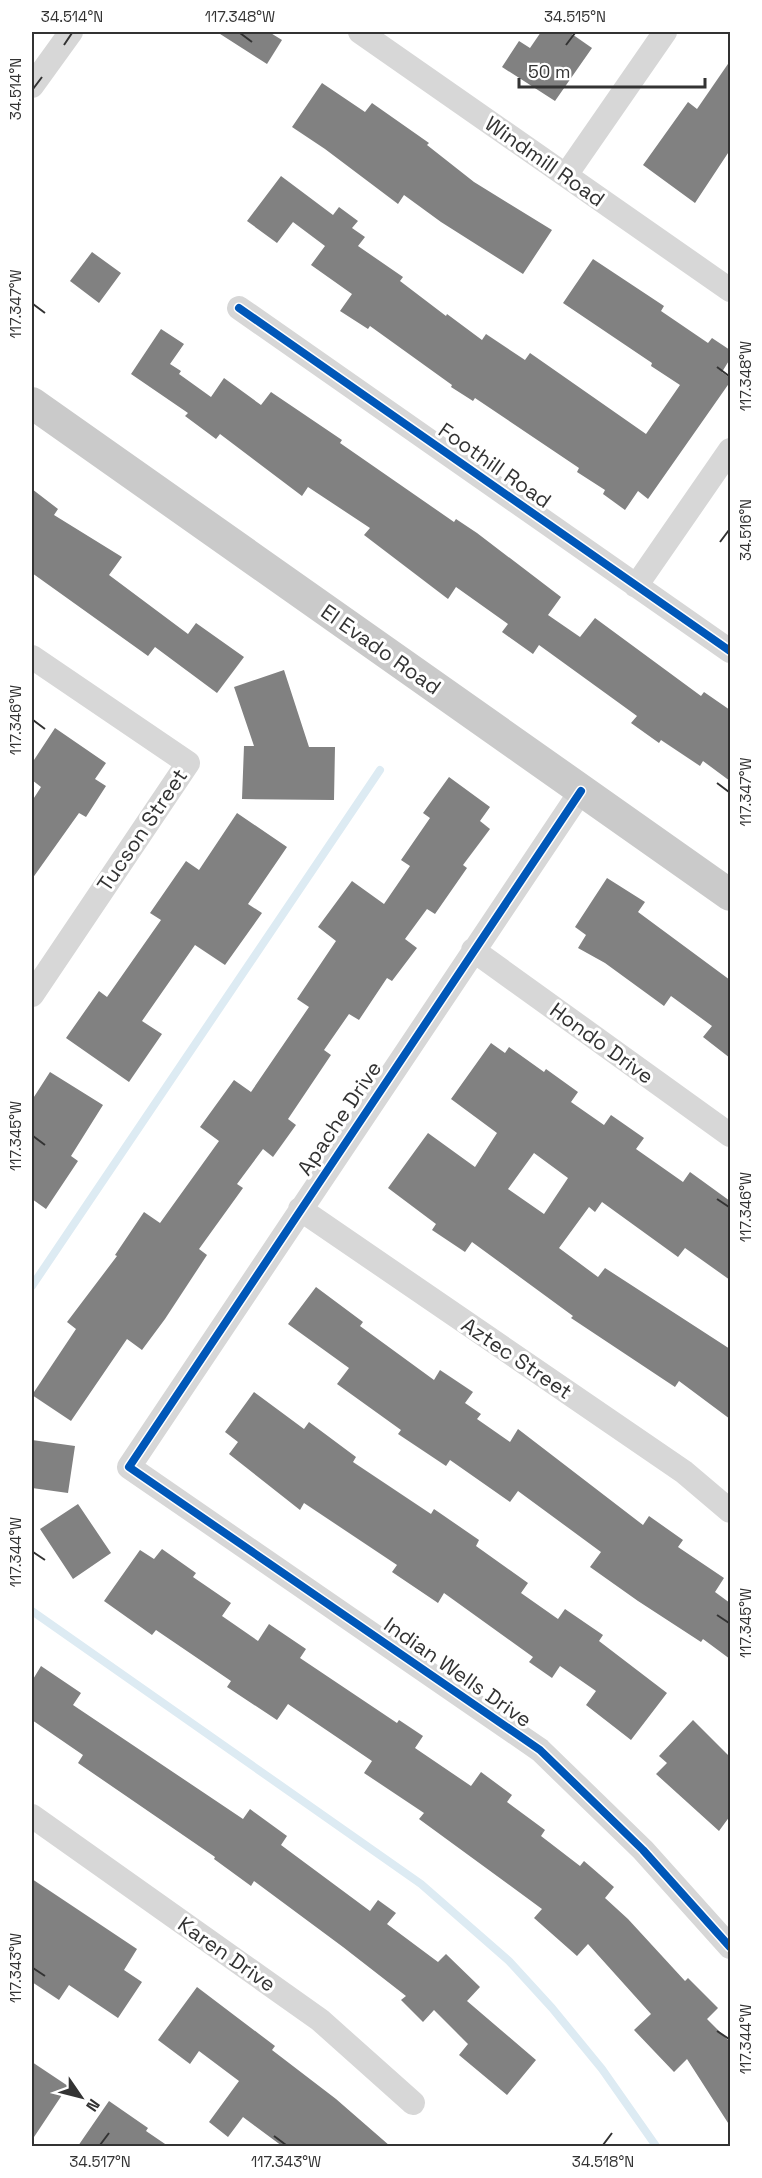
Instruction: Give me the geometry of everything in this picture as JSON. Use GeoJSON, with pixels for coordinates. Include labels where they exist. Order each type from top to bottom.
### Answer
{"type":"FeatureCollection","features":[{"type":"Feature","properties":{"kind":"main road","name":"El Evado Road"},"geometry":{"type":"LineString","coordinates":[[32,403],[730,895]]}},
{"type":"Feature","properties":{"kind":"street"},"geometry":{"type":"LineString","coordinates":[[32,86],[71,32]]}},
{"type":"Feature","properties":{"kind":"street","name":"Windmill Road"},"geometry":{"type":"LineString","coordinates":[[360,32],[730,290]]}},
{"type":"Feature","properties":{"kind":"street"},"geometry":{"type":"LineString","coordinates":[[566,175],[665,32]]}},
{"type":"Feature","properties":{"kind":"street","name":"Foothill Road"},"geometry":{"type":"LineString","coordinates":[[239,308],[730,651]]}},
{"type":"Feature","properties":{"kind":"street"},"geometry":{"type":"LineString","coordinates":[[636,586],[730,450]]}},
{"type":"Feature","properties":{"kind":"street","name":"Tucson Street"},"geometry":{"type":"LineString","coordinates":[[32,657],[188,763],[32,995]]}},
{"type":"Feature","properties":{"kind":"street","name":"Apache Drive"},"geometry":{"type":"LineString","coordinates":[[129,1467],[581,791]]}},
{"type":"Feature","properties":{"kind":"street","name":"Hondo Drive"},"geometry":{"type":"LineString","coordinates":[[473,950],[730,1135]]}},
{"type":"Feature","properties":{"kind":"street","name":"Aztec Street"},"geometry":{"type":"LineString","coordinates":[[300,1209],[684,1472],[730,1511]]}},
{"type":"Feature","properties":{"kind":"street","name":"Indian Wells Drive"},"geometry":{"type":"LineString","coordinates":[[129,1467],[540,1750],[644,1850],[730,1947]]}},
{"type":"Feature","properties":{"kind":"street","name":"Karen Drive"},"geometry":{"type":"LineString","coordinates":[[32,1816],[320,2020],[413,2103]]}},
{"type":"Feature","properties":{"kind":"building"},"geometry":{"type":"Polygon","coordinates":[[[217,32],[269,32],[282,40],[267,64],[217,32]]]}},
{"type":"Feature","properties":{"kind":"building"},"geometry":{"type":"Polygon","coordinates":[[[541,32],[569,32],[592,48],[555,101],[502,67],[519,41],[530,48],[541,32]]]}},
{"type":"Feature","properties":{"kind":"building"},"geometry":{"type":"Polygon","coordinates":[[[730,61],[730,150],[695,203],[643,165],[688,102],[697,109],[730,61]]]}},
{"type":"Feature","properties":{"kind":"building"},"geometry":{"type":"Polygon","coordinates":[[[322,83],[365,112],[372,103],[429,143],[427,145],[474,182],[552,230],[523,274],[441,222],[404,195],[398,204],[292,127],[322,83]]]}},
{"type":"Feature","properties":{"kind":"building"},"geometry":{"type":"Polygon","coordinates":[[[281,176],[333,215],[339,207],[358,221],[352,228],[365,237],[358,246],[403,277],[400,281],[446,316],[447,314],[482,340],[486,334],[525,360],[530,353],[646,434],[680,385],[651,366],[652,363],[563,303],[593,259],[664,306],[661,311],[708,343],[712,338],[730,350],[730,359],[722,372],[730,378],[730,382],[648,499],[638,491],[625,510],[603,494],[605,490],[577,472],[579,468],[475,398],[473,401],[451,387],[452,385],[370,326],[368,329],[340,311],[352,294],[311,265],[325,246],[293,222],[277,243],[247,221],[281,176]]]}},
{"type":"Feature","properties":{"kind":"building"},"geometry":{"type":"Polygon","coordinates":[[[92,252],[121,273],[99,303],[70,281],[92,252]]]}},
{"type":"Feature","properties":{"kind":"building"},"geometry":{"type":"Polygon","coordinates":[[[161,329],[184,344],[170,364],[181,371],[179,374],[211,397],[224,378],[261,405],[271,392],[342,440],[340,443],[454,522],[456,519],[477,533],[561,597],[548,615],[580,637],[595,618],[701,696],[704,692],[730,710],[730,781],[703,761],[700,766],[661,740],[659,743],[631,723],[637,716],[539,645],[533,654],[502,632],[508,624],[456,587],[448,599],[364,535],[370,528],[308,487],[302,496],[220,434],[216,439],[185,416],[188,413],[131,374],[161,329]]]}},
{"type":"Feature","properties":{"kind":"building"},"geometry":{"type":"Polygon","coordinates":[[[32,489],[58,509],[54,515],[122,557],[109,575],[188,634],[196,623],[244,657],[217,693],[155,647],[148,656],[32,573],[32,489]]]}},
{"type":"Feature","properties":{"kind":"building"},"geometry":{"type":"Polygon","coordinates":[[[284,670],[309,747],[335,747],[334,800],[242,799],[244,746],[254,746],[234,687],[284,670]]]}},
{"type":"Feature","properties":{"kind":"building"},"geometry":{"type":"Polygon","coordinates":[[[55,728],[106,763],[95,779],[106,786],[86,817],[79,813],[32,879],[32,801],[41,787],[32,780],[32,763],[55,728]]]}},
{"type":"Feature","properties":{"kind":"building"},"geometry":{"type":"Polygon","coordinates":[[[449,777],[490,807],[480,821],[490,829],[463,865],[467,868],[435,914],[427,909],[405,939],[417,948],[392,981],[387,978],[359,1020],[349,1014],[324,1050],[331,1055],[288,1119],[296,1125],[273,1157],[263,1149],[237,1184],[243,1188],[199,1249],[207,1255],[165,1319],[142,1350],[127,1339],[71,1421],[32,1395],[76,1329],[67,1322],[117,1256],[115,1255],[144,1212],[160,1223],[219,1141],[200,1127],[234,1080],[251,1092],[309,1007],[297,999],[336,941],[318,927],[352,881],[384,904],[410,866],[401,860],[430,818],[423,813],[449,777]]]}},
{"type":"Feature","properties":{"kind":"building"},"geometry":{"type":"Polygon","coordinates":[[[237,813],[287,847],[248,904],[262,913],[225,965],[195,945],[142,1021],[162,1034],[129,1082],[66,1038],[99,991],[107,997],[161,920],[150,913],[186,861],[199,870],[237,813]]]}},
{"type":"Feature","properties":{"kind":"building"},"geometry":{"type":"Polygon","coordinates":[[[607,878],[645,902],[638,912],[730,980],[730,1058],[703,1037],[712,1026],[671,996],[664,1006],[605,963],[578,948],[586,935],[575,927],[607,878]]]}},
{"type":"Feature","properties":{"kind":"building"},"geometry":{"type":"Polygon","coordinates":[[[491,1043],[505,1053],[509,1047],[544,1072],[546,1069],[578,1092],[571,1102],[604,1125],[611,1115],[644,1138],[636,1149],[683,1182],[690,1172],[730,1201],[730,1280],[685,1248],[678,1257],[602,1202],[595,1212],[589,1207],[559,1248],[598,1277],[605,1268],[730,1349],[730,1419],[679,1381],[675,1387],[571,1318],[573,1316],[472,1242],[465,1252],[432,1230],[436,1224],[388,1188],[428,1133],[475,1167],[497,1133],[451,1099],[491,1043]],[[534,1153],[508,1189],[544,1214],[568,1178],[534,1153]]]}},
{"type":"Feature","properties":{"kind":"building"},"geometry":{"type":"Polygon","coordinates":[[[50,1072],[103,1105],[71,1156],[78,1161],[46,1209],[32,1199],[32,1100],[50,1072]]]}},
{"type":"Feature","properties":{"kind":"building"},"geometry":{"type":"Polygon","coordinates":[[[316,1287],[363,1322],[360,1326],[434,1380],[440,1370],[473,1392],[465,1403],[481,1414],[477,1419],[510,1442],[518,1429],[643,1525],[649,1516],[683,1540],[678,1547],[724,1578],[715,1592],[730,1603],[730,1659],[703,1639],[701,1642],[638,1601],[590,1567],[601,1552],[518,1491],[510,1502],[450,1460],[446,1466],[398,1434],[401,1430],[337,1384],[349,1368],[288,1324],[316,1287]]]}},
{"type":"Feature","properties":{"kind":"building"},"geometry":{"type":"Polygon","coordinates":[[[254,1392],[304,1429],[309,1422],[356,1457],[353,1462],[431,1514],[434,1509],[479,1540],[476,1546],[528,1583],[521,1593],[558,1619],[565,1609],[603,1635],[599,1641],[667,1693],[631,1740],[586,1705],[596,1691],[560,1666],[552,1678],[529,1662],[533,1657],[444,1593],[438,1603],[392,1572],[397,1565],[304,1503],[300,1510],[229,1454],[238,1442],[225,1432],[254,1392]]]}},
{"type":"Feature","properties":{"kind":"building"},"geometry":{"type":"Polygon","coordinates":[[[32,1440],[75,1446],[68,1493],[32,1488],[32,1440]]]}},
{"type":"Feature","properties":{"kind":"building"},"geometry":{"type":"Polygon","coordinates":[[[78,1504],[111,1553],[73,1579],[40,1529],[78,1504]]]}},
{"type":"Feature","properties":{"kind":"building"},"geometry":{"type":"Polygon","coordinates":[[[162,1549],[196,1573],[193,1577],[231,1603],[222,1616],[258,1641],[269,1624],[306,1649],[300,1658],[397,1723],[399,1720],[423,1736],[415,1748],[471,1786],[481,1772],[512,1795],[507,1802],[545,1830],[541,1836],[580,1866],[584,1861],[614,1887],[605,1898],[628,1919],[685,1981],[688,1978],[718,2008],[707,2019],[730,2042],[730,2126],[687,2059],[674,2072],[634,2030],[651,2014],[588,1944],[577,1956],[534,1918],[542,1909],[419,1819],[424,1813],[364,1773],[372,1761],[288,1704],[277,1720],[227,1687],[231,1681],[156,1630],[152,1635],[104,1601],[140,1550],[154,1559],[162,1549]]]}},
{"type":"Feature","properties":{"kind":"building"},"geometry":{"type":"Polygon","coordinates":[[[41,1666],[81,1693],[73,1705],[243,1819],[250,1809],[287,1836],[281,1845],[370,1911],[378,1900],[396,1913],[387,1924],[438,1962],[446,1954],[480,1987],[467,2001],[536,2060],[507,2095],[459,2055],[468,2044],[434,2010],[423,2022],[401,2000],[406,1996],[343,1947],[254,1881],[251,1886],[214,1859],[215,1857],[78,1763],[83,1755],[32,1720],[32,1681],[41,1666]]]}},
{"type":"Feature","properties":{"kind":"building"},"geometry":{"type":"Polygon","coordinates":[[[693,1720],[730,1757],[730,1816],[719,1831],[656,1774],[667,1763],[659,1756],[693,1720]]]}},
{"type":"Feature","properties":{"kind":"building"},"geometry":{"type":"Polygon","coordinates":[[[32,1879],[137,1949],[124,1970],[142,1982],[118,2018],[69,1985],[59,2000],[32,1982],[32,1879]]]}},
{"type":"Feature","properties":{"kind":"building"},"geometry":{"type":"Polygon","coordinates":[[[197,1987],[275,2046],[272,2050],[336,2099],[390,2146],[282,2146],[243,2117],[228,2137],[209,2122],[239,2081],[199,2051],[190,2064],[158,2040],[197,1987]]]}},
{"type":"Feature","properties":{"kind":"building"},"geometry":{"type":"Polygon","coordinates":[[[32,2062],[68,2086],[32,2140],[32,2062]]]}},
{"type":"Feature","properties":{"kind":"building"},"geometry":{"type":"Polygon","coordinates":[[[109,2101],[148,2128],[146,2131],[168,2146],[78,2146],[109,2101]]]}},
{"type":"Feature","properties":{"kind":"waterway"},"geometry":{"type":"LineString","coordinates":[[32,1286],[380,770]]}},
{"type":"Feature","properties":{"kind":"waterway"},"geometry":{"type":"LineString","coordinates":[[32,1611],[421,1884],[509,1961],[552,2008],[602,2069],[656,2146]]}},
{"type":"Feature","properties":{"kind":"cycle path"},"geometry":{"type":"LineString","coordinates":[[239,308],[730,651]]}},
{"type":"Feature","properties":{"kind":"cycle path"},"geometry":{"type":"LineString","coordinates":[[581,791],[129,1467],[540,1750],[643,1850],[730,1947]]}}]}
